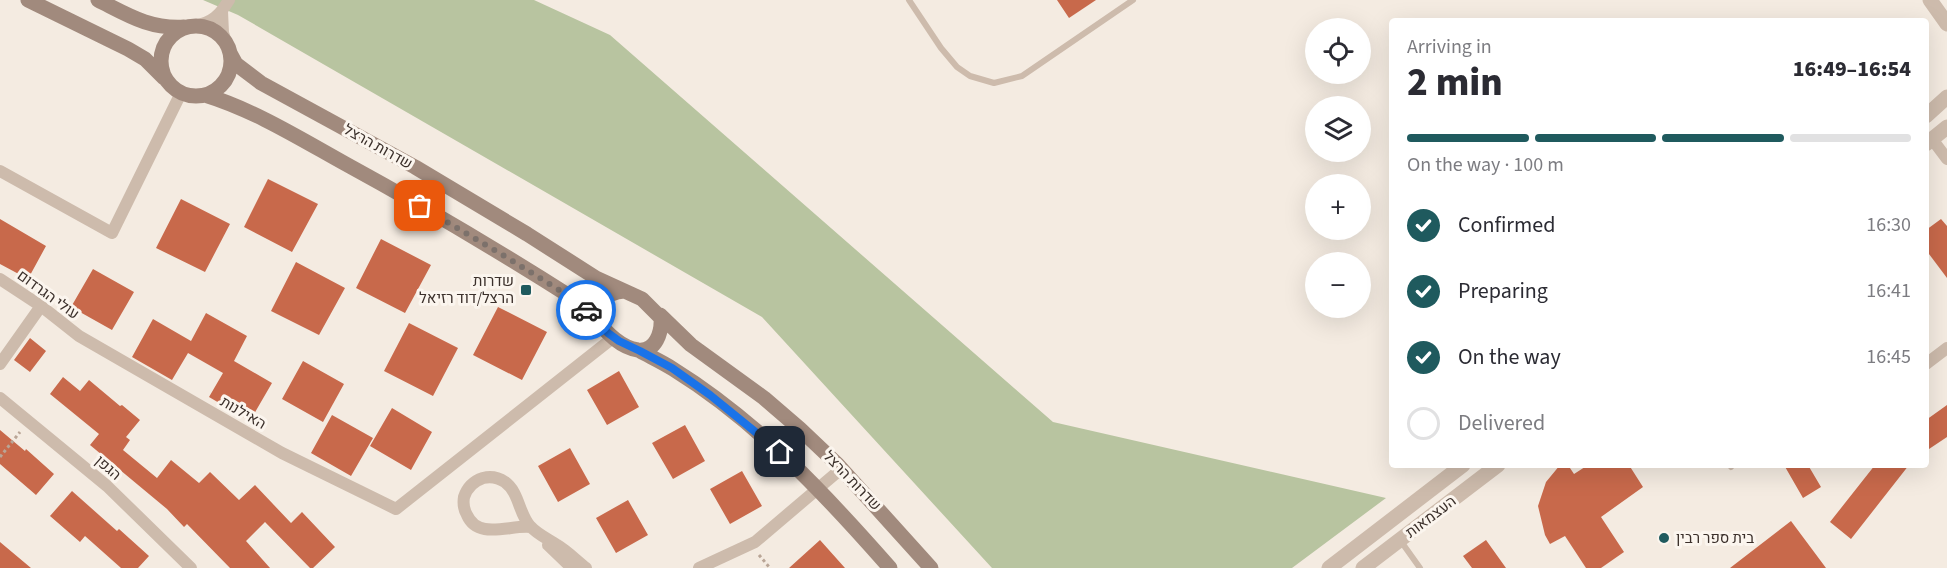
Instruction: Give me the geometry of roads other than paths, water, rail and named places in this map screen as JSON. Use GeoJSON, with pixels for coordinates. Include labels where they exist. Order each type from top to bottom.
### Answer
{"type":"FeatureCollection","features":[{"type":"Feature","properties":{"kind":"main road"},"geometry":{"type":"LineString","coordinates":[[28,0],[128,49],[145,60],[172,88],[181,93],[193,96],[205,95],[215,91],[223,84],[231,64],[229,50],[222,38],[214,31],[204,27],[155,26],[139,21],[98,0]]}},
{"type":"Feature","properties":{"kind":"main road"},"geometry":{"type":"LineString","coordinates":[[166,80],[161,70],[160,59],[163,48],[177,31],[191,27]]}},
{"type":"Feature","properties":{"kind":"main road","name":"שדרות הרצל"},"geometry":{"type":"LineString","coordinates":[[229,50],[236,64],[261,83],[415,167],[596,278],[624,291]]}},
{"type":"Feature","properties":{"kind":"main road","name":"שדרות הרצל"},"geometry":{"type":"LineString","coordinates":[[205,95],[247,110],[400,194],[575,300],[601,324]]}},
{"type":"Feature","properties":{"kind":"main road"},"geometry":{"type":"LineString","coordinates":[[624,291],[642,298],[655,310],[661,318],[662,329],[651,347],[640,351],[614,337],[601,324],[599,314],[606,297],[612,292],[624,291]]}},
{"type":"Feature","properties":{"kind":"main road","name":"שדרות הרצל"},"geometry":{"type":"LineString","coordinates":[[655,310],[691,345],[728,370],[782,414],[841,469],[931,568]]}},
{"type":"Feature","properties":{"kind":"main road","name":"שדרות הרצל"},"geometry":{"type":"LineString","coordinates":[[640,351],[672,368],[736,415],[780,452],[819,490],[890,568]]}},
{"type":"Feature","properties":{"kind":"street"},"geometry":{"type":"LineString","coordinates":[[1930,0],[1947,24]]}},
{"type":"Feature","properties":{"kind":"street"},"geometry":{"type":"LineString","coordinates":[[191,27],[215,19],[226,6]]}},
{"type":"Feature","properties":{"kind":"street"},"geometry":{"type":"LineString","coordinates":[[226,6],[223,33],[229,50]]}},
{"type":"Feature","properties":{"kind":"street"},"geometry":{"type":"LineString","coordinates":[[0,171],[112,233],[181,93]]}},
{"type":"Feature","properties":{"kind":"street"},"geometry":{"type":"LineString","coordinates":[[1929,113],[1947,97]]}},
{"type":"Feature","properties":{"kind":"street"},"geometry":{"type":"LineString","coordinates":[[1947,127],[1929,142],[1947,159]]}},
{"type":"Feature","properties":{"kind":"street","name":"עולי הגרדום"},"geometry":{"type":"LineString","coordinates":[[0,279],[41,306],[79,336]]}},
{"type":"Feature","properties":{"kind":"street"},"geometry":{"type":"LineString","coordinates":[[0,364],[41,306]]}},
{"type":"Feature","properties":{"kind":"street","name":"האילנות"},"geometry":{"type":"LineString","coordinates":[[79,336],[282,453],[396,509],[614,337]]}},
{"type":"Feature","properties":{"kind":"street"},"geometry":{"type":"LineString","coordinates":[[1929,362],[1947,348]]}},
{"type":"Feature","properties":{"kind":"street","name":"הגפן"},"geometry":{"type":"LineString","coordinates":[[0,398],[107,486],[190,567]]}},
{"type":"Feature","properties":{"kind":"street","name":"העצמאות"},"geometry":{"type":"LineString","coordinates":[[1329,568],[1459,468]]}},
{"type":"Feature","properties":{"kind":"street","name":"העצמאות"},"geometry":{"type":"LineString","coordinates":[[1363,568],[1494,468]]}},
{"type":"Feature","properties":{"kind":"street"},"geometry":{"type":"LineString","coordinates":[[699,568],[755,542],[841,469]]}},
{"type":"Feature","properties":{"kind":"street"},"geometry":{"type":"LineString","coordinates":[[572,568],[535,530],[520,510],[513,492],[504,482],[492,477],[475,482],[467,492],[464,501],[464,510],[468,519],[480,528],[489,530],[510,527],[535,530],[585,568]]}},
{"type":"Feature","properties":{"kind":"lane"},"geometry":{"type":"LineString","coordinates":[[909,0],[941,48],[957,67],[970,76],[994,83],[1022,76],[1133,0]]}},
{"type":"Feature","properties":{"kind":"lane"},"geometry":{"type":"LineString","coordinates":[[1400,540],[1420,568]]}},
{"type":"Feature","properties":{"kind":"place","name":"שדרות הרצל/דוד רזיאל"},"geometry":{"type":"Point","coordinates":[526,290]}},
{"type":"Feature","properties":{"kind":"place","name":"בית ספר רבין"},"geometry":{"type":"Point","coordinates":[1664,538]}}]}
